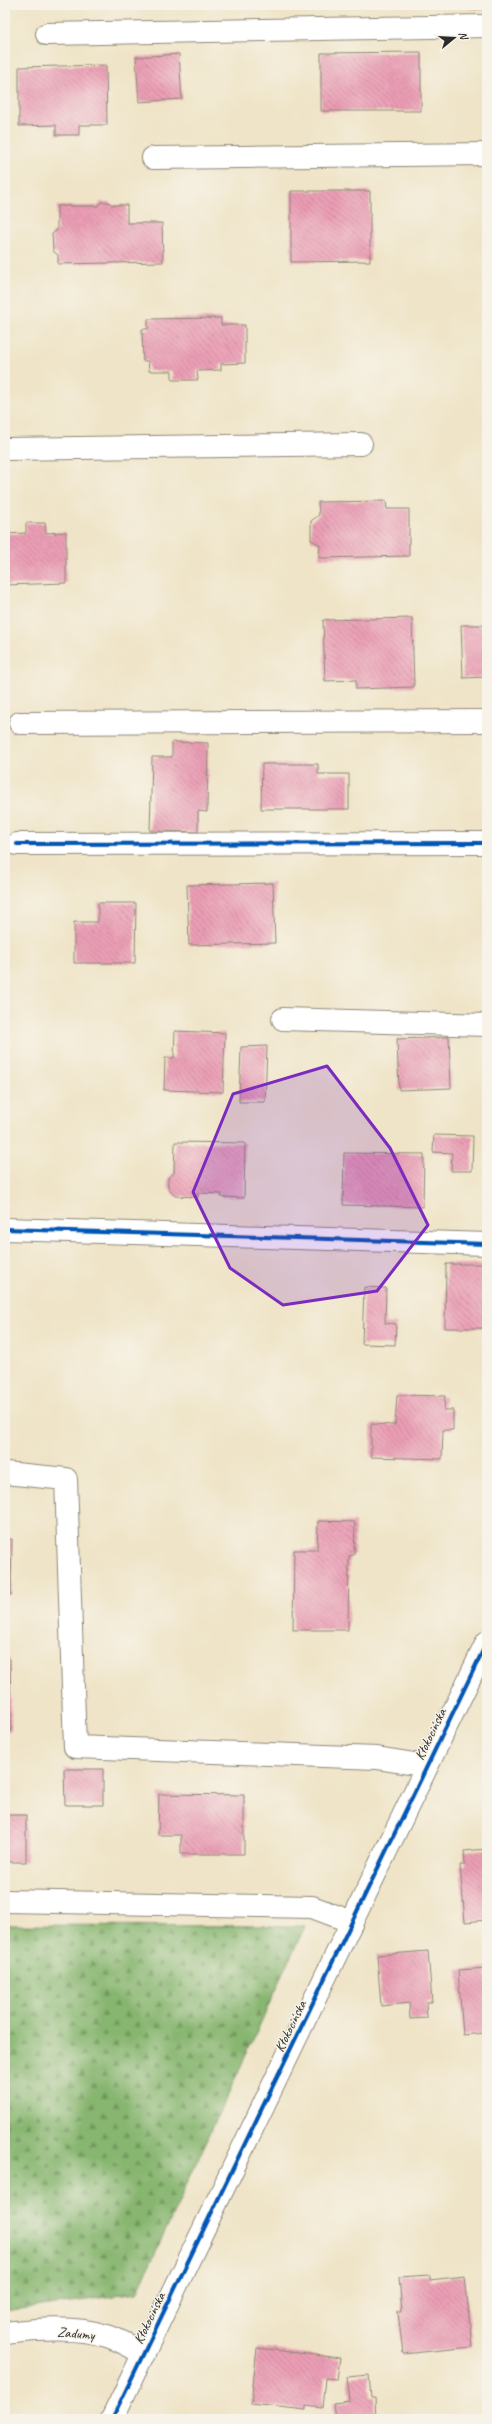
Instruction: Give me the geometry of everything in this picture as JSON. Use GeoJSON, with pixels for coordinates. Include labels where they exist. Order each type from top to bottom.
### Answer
{"type":"FeatureCollection","features":[{"type":"Feature","properties":{"kind":"street"},"geometry":{"type":"LineString","coordinates":[[46,34],[487,26]]}},
{"type":"Feature","properties":{"kind":"street"},"geometry":{"type":"LineString","coordinates":[[153,158],[487,154]]}},
{"type":"Feature","properties":{"kind":"street"},"geometry":{"type":"LineString","coordinates":[[5,449],[361,444]]}},
{"type":"Feature","properties":{"kind":"street"},"geometry":{"type":"LineString","coordinates":[[20,722],[487,721]]}},
{"type":"Feature","properties":{"kind":"street"},"geometry":{"type":"LineString","coordinates":[[17,844],[487,843]]}},
{"type":"Feature","properties":{"kind":"street"},"geometry":{"type":"LineString","coordinates":[[283,1019],[487,1025]]}},
{"type":"Feature","properties":{"kind":"street"},"geometry":{"type":"LineString","coordinates":[[5,1229],[487,1244]]}},
{"type":"Feature","properties":{"kind":"street"},"geometry":{"type":"LineString","coordinates":[[5,1473],[66,1479],[75,1746],[376,1758],[427,1766]]}},
{"type":"Feature","properties":{"kind":"street","name":"Kłokocińska"},"geometry":{"type":"LineString","coordinates":[[112,2419],[487,1642]]}},
{"type":"Feature","properties":{"kind":"street"},"geometry":{"type":"LineString","coordinates":[[5,1902],[312,1907],[352,1922]]}},
{"type":"Feature","properties":{"kind":"street","name":"Zadumy"},"geometry":{"type":"LineString","coordinates":[[5,2333],[32,2330],[84,2332],[107,2336],[144,2354]]}},
{"type":"Feature","properties":{"kind":"highlighted area"},"geometry":{"type":"Polygon","coordinates":[[[327,1066],[390,1148],[428,1225],[377,1291],[283,1305],[230,1268],[193,1192],[233,1094],[327,1066]]]}},
{"type":"Feature","properties":{"kind":"green space"},"geometry":{"type":"Polygon","coordinates":[[[5,1925],[305,1926],[137,2293],[5,2311],[5,1925]]]}},
{"type":"Feature","properties":{"kind":"building"},"geometry":{"type":"Polygon","coordinates":[[[469,5],[487,5],[487,9],[469,9],[469,5]]]}},
{"type":"Feature","properties":{"kind":"building"},"geometry":{"type":"Polygon","coordinates":[[[421,52],[421,111],[321,111],[321,53],[421,52]]]}},
{"type":"Feature","properties":{"kind":"building"},"geometry":{"type":"Polygon","coordinates":[[[179,54],[182,99],[139,102],[136,57],[179,54]]]}},
{"type":"Feature","properties":{"kind":"building"},"geometry":{"type":"Polygon","coordinates":[[[106,65],[107,125],[79,125],[79,135],[56,135],[56,125],[19,126],[19,67],[106,65]]]}},
{"type":"Feature","properties":{"kind":"building"},"geometry":{"type":"Polygon","coordinates":[[[291,191],[370,191],[370,261],[291,262],[291,191]]]}},
{"type":"Feature","properties":{"kind":"building"},"geometry":{"type":"Polygon","coordinates":[[[101,202],[109,202],[112,205],[127,205],[127,223],[162,223],[163,262],[58,264],[58,255],[53,251],[52,234],[57,230],[57,206],[98,206],[101,202]]]}},
{"type":"Feature","properties":{"kind":"building"},"geometry":{"type":"Polygon","coordinates":[[[221,318],[221,325],[245,325],[245,363],[221,364],[221,370],[197,371],[198,380],[172,380],[172,371],[149,371],[148,361],[143,361],[142,329],[148,329],[148,319],[221,318]]]}},
{"type":"Feature","properties":{"kind":"building"},"geometry":{"type":"Polygon","coordinates":[[[386,501],[387,509],[409,509],[409,556],[319,558],[320,545],[311,540],[311,521],[319,515],[318,502],[386,501]]]}},
{"type":"Feature","properties":{"kind":"building"},"geometry":{"type":"Polygon","coordinates":[[[26,523],[45,523],[46,533],[66,532],[66,583],[5,585],[5,534],[26,533],[26,523]]]}},
{"type":"Feature","properties":{"kind":"building"},"geometry":{"type":"Polygon","coordinates":[[[412,618],[414,687],[356,689],[356,680],[325,681],[323,620],[412,618]]]}},
{"type":"Feature","properties":{"kind":"building"},"geometry":{"type":"Polygon","coordinates":[[[461,625],[487,625],[487,677],[463,678],[461,625]]]}},
{"type":"Feature","properties":{"kind":"building"},"geometry":{"type":"Polygon","coordinates":[[[172,742],[208,743],[207,812],[198,811],[198,832],[150,831],[152,757],[172,757],[172,742]]]}},
{"type":"Feature","properties":{"kind":"building"},"geometry":{"type":"Polygon","coordinates":[[[262,764],[318,764],[318,774],[349,774],[349,809],[261,809],[262,764]]]}},
{"type":"Feature","properties":{"kind":"building"},"geometry":{"type":"Polygon","coordinates":[[[273,883],[275,943],[189,945],[187,885],[273,883]]]}},
{"type":"Feature","properties":{"kind":"building"},"geometry":{"type":"Polygon","coordinates":[[[98,903],[136,903],[135,963],[74,963],[74,922],[98,922],[98,903]]]}},
{"type":"Feature","properties":{"kind":"building"},"geometry":{"type":"Polygon","coordinates":[[[175,1031],[225,1033],[223,1092],[164,1090],[165,1058],[174,1058],[175,1031]]]}},
{"type":"Feature","properties":{"kind":"building"},"geometry":{"type":"Polygon","coordinates":[[[449,1037],[451,1088],[399,1090],[397,1039],[449,1037]]]}},
{"type":"Feature","properties":{"kind":"building"},"geometry":{"type":"Polygon","coordinates":[[[267,1046],[265,1102],[239,1102],[241,1047],[267,1046]]]}},
{"type":"Feature","properties":{"kind":"building"},"geometry":{"type":"Polygon","coordinates":[[[434,1135],[473,1136],[472,1171],[451,1171],[452,1153],[433,1152],[434,1135]]]}},
{"type":"Feature","properties":{"kind":"building"},"geometry":{"type":"Polygon","coordinates":[[[175,1142],[245,1143],[244,1198],[221,1197],[222,1194],[198,1193],[198,1197],[175,1196],[168,1187],[168,1178],[174,1173],[175,1142]]]}},
{"type":"Feature","properties":{"kind":"building"},"geometry":{"type":"Polygon","coordinates":[[[344,1153],[424,1154],[423,1207],[343,1205],[344,1153]]]}},
{"type":"Feature","properties":{"kind":"building"},"geometry":{"type":"Polygon","coordinates":[[[446,1264],[487,1264],[487,1328],[445,1328],[446,1264]]]}},
{"type":"Feature","properties":{"kind":"building"},"geometry":{"type":"Polygon","coordinates":[[[364,1287],[386,1288],[385,1323],[396,1324],[395,1345],[362,1344],[364,1287]]]}},
{"type":"Feature","properties":{"kind":"building"},"geometry":{"type":"Polygon","coordinates":[[[397,1395],[445,1396],[444,1410],[453,1410],[453,1430],[443,1430],[442,1459],[371,1457],[371,1424],[395,1425],[397,1395]]]}},
{"type":"Feature","properties":{"kind":"building"},"geometry":{"type":"Polygon","coordinates":[[[318,1521],[355,1522],[354,1555],[349,1556],[348,1630],[293,1630],[294,1550],[317,1550],[318,1521]]]}},
{"type":"Feature","properties":{"kind":"building"},"geometry":{"type":"Polygon","coordinates":[[[5,1539],[12,1539],[11,1595],[5,1595],[5,1539]]]}},
{"type":"Feature","properties":{"kind":"building"},"geometry":{"type":"Polygon","coordinates":[[[5,1659],[10,1659],[11,1731],[5,1731],[5,1659]]]}},
{"type":"Feature","properties":{"kind":"building"},"geometry":{"type":"Polygon","coordinates":[[[64,1769],[103,1769],[103,1805],[65,1805],[64,1769]]]}},
{"type":"Feature","properties":{"kind":"building"},"geometry":{"type":"Polygon","coordinates":[[[159,1794],[244,1795],[244,1854],[181,1854],[181,1835],[158,1835],[159,1794]]]}},
{"type":"Feature","properties":{"kind":"building"},"geometry":{"type":"Polygon","coordinates":[[[5,1815],[26,1815],[26,1862],[5,1862],[5,1815]]]}},
{"type":"Feature","properties":{"kind":"building"},"geometry":{"type":"Polygon","coordinates":[[[487,1849],[487,1920],[465,1922],[460,1865],[465,1865],[464,1851],[487,1849]]]}},
{"type":"Feature","properties":{"kind":"building"},"geometry":{"type":"Polygon","coordinates":[[[428,1951],[432,2002],[426,2002],[427,2018],[410,2019],[409,2003],[381,2006],[377,1955],[428,1951]]]}},
{"type":"Feature","properties":{"kind":"building"},"geometry":{"type":"Polygon","coordinates":[[[487,1968],[487,2033],[463,2035],[458,1970],[487,1968]]]}},
{"type":"Feature","properties":{"kind":"building"},"geometry":{"type":"Polygon","coordinates":[[[430,2275],[430,2280],[465,2276],[472,2347],[403,2354],[398,2312],[402,2312],[399,2277],[430,2275]]]}},
{"type":"Feature","properties":{"kind":"building"},"geometry":{"type":"Polygon","coordinates":[[[257,2348],[340,2358],[337,2379],[325,2378],[322,2408],[306,2406],[306,2410],[251,2404],[257,2348]]]}},
{"type":"Feature","properties":{"kind":"building"},"geometry":{"type":"Polygon","coordinates":[[[369,2375],[371,2397],[375,2397],[376,2419],[335,2419],[333,2403],[350,2401],[347,2377],[369,2375]]]}},
{"type":"Feature","properties":{"kind":"cycle path"},"geometry":{"type":"LineString","coordinates":[[17,844],[487,843]]}},
{"type":"Feature","properties":{"kind":"cycle path"},"geometry":{"type":"LineString","coordinates":[[5,1229],[487,1244]]}},
{"type":"Feature","properties":{"kind":"cycle path"},"geometry":{"type":"LineString","coordinates":[[112,2419],[487,1642]]}}]}
